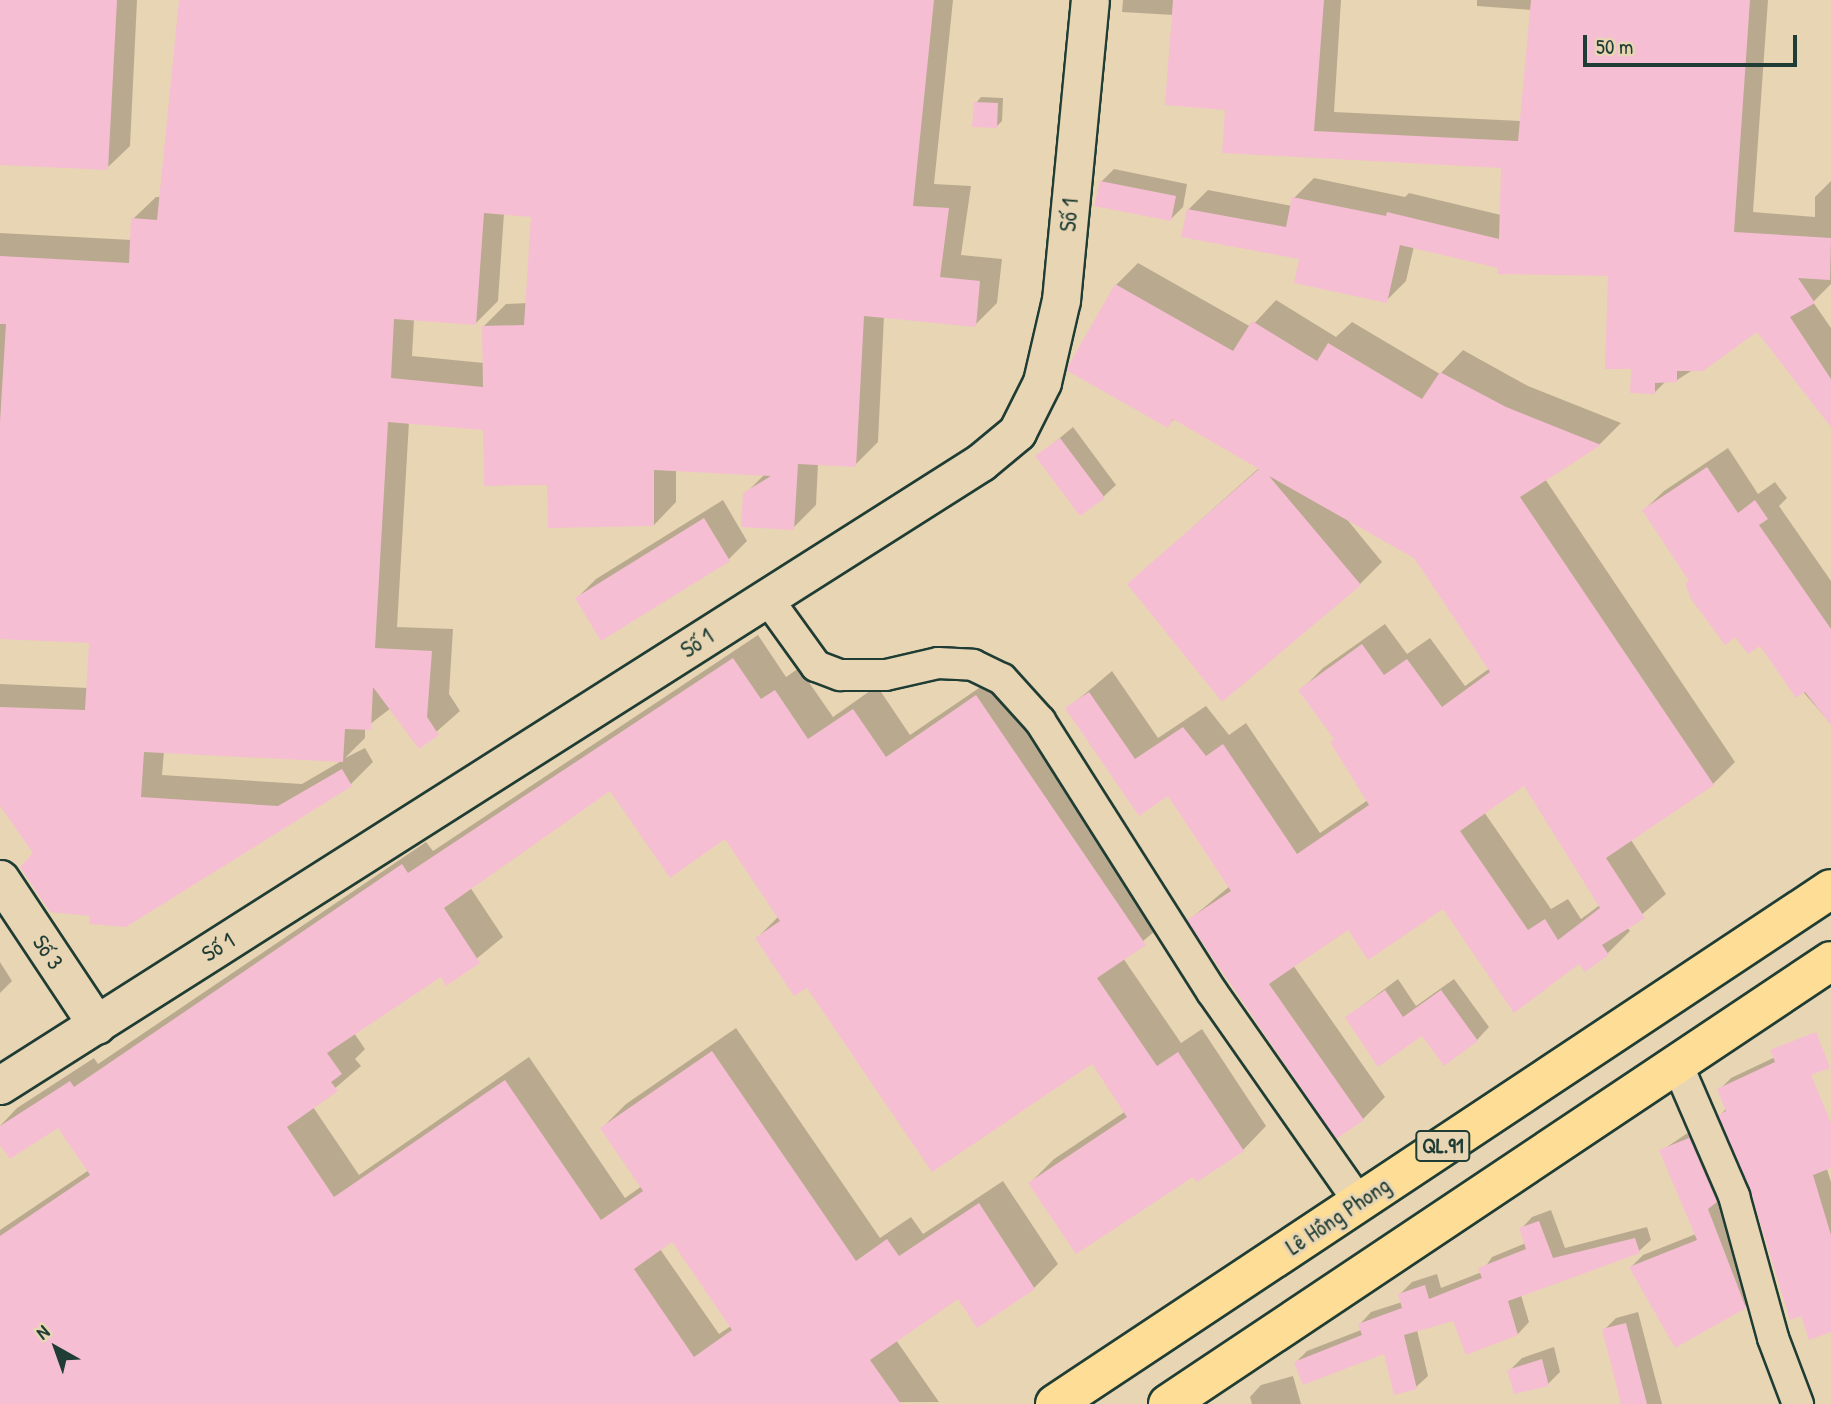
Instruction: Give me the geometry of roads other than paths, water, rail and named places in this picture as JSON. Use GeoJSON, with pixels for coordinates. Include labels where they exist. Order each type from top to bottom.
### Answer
{"type":"FeatureCollection","features":[{"type":"Feature","properties":{"kind":"highway","name":"Lê Hồng Phong"},"geometry":{"type":"LineString","coordinates":[[1055,1404],[1831,889]]}},
{"type":"Feature","properties":{"kind":"highway","name":"QL.91"},"geometry":{"type":"LineString","coordinates":[[1168,1404],[1831,961]]}},
{"type":"Feature","properties":{"kind":"street","name":"Số 1"},"geometry":{"type":"LineString","coordinates":[[0,1085],[981,462],[1017,432],[1042,382],[1062,300],[1090,0]]}},
{"type":"Feature","properties":{"kind":"street"},"geometry":{"type":"LineString","coordinates":[[767,598],[816,666],[840,675],[886,675],[938,663],[973,665],[1002,680],[1040,721],[1212,992],[1359,1202]]}},
{"type":"Feature","properties":{"kind":"street","name":"Số 3"},"geometry":{"type":"LineString","coordinates":[[0,879],[97,1025]]}},
{"type":"Feature","properties":{"kind":"street"},"geometry":{"type":"LineString","coordinates":[[1677,1064],[1734,1196],[1773,1338],[1798,1404]]}}]}
